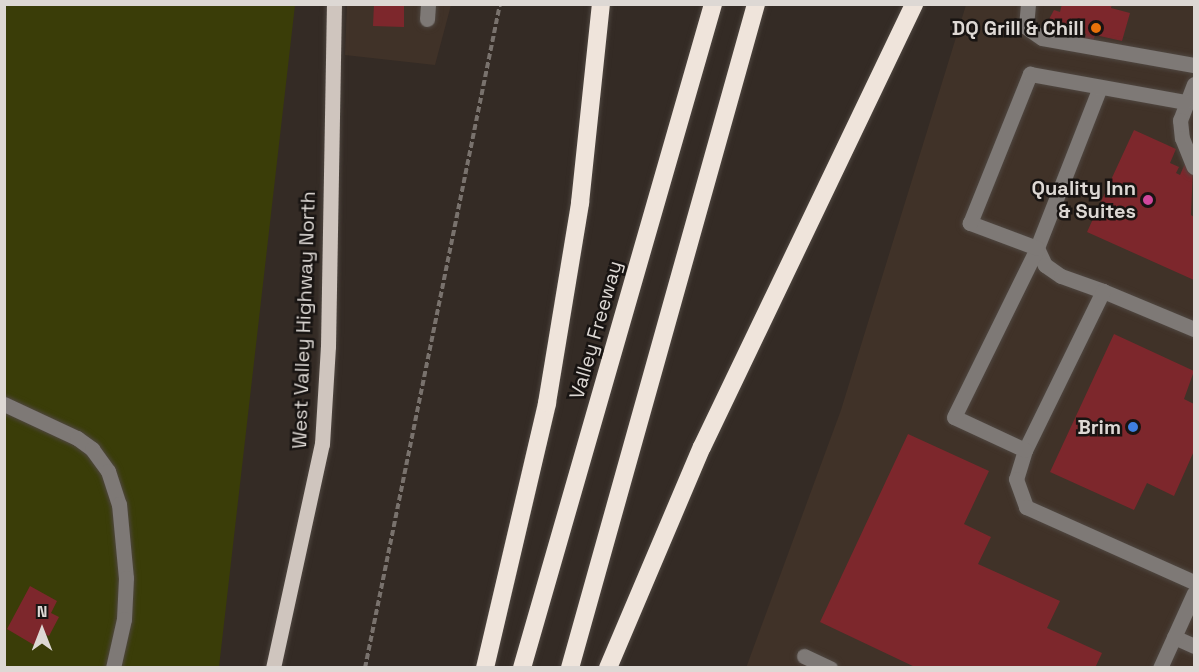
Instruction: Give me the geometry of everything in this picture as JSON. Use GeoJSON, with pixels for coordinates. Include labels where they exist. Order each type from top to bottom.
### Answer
{"type":"FeatureCollection","features":[{"type":"Feature","properties":{"kind":"highway"},"geometry":{"type":"LineString","coordinates":[[485,668],[547,402],[580,203],[601,4]]}},
{"type":"Feature","properties":{"kind":"highway","name":"Valley Freeway"},"geometry":{"type":"LineString","coordinates":[[522,668],[713,4]]}},
{"type":"Feature","properties":{"kind":"highway"},"geometry":{"type":"LineString","coordinates":[[570,668],[756,4]]}},
{"type":"Feature","properties":{"kind":"highway"},"geometry":{"type":"LineString","coordinates":[[608,668],[702,447],[914,4]]}},
{"type":"Feature","properties":{"kind":"main road","name":"West Valley Highway North"},"geometry":{"type":"LineString","coordinates":[[273,668],[322,444],[328,346],[334,4]]}},
{"type":"Feature","properties":{"kind":"street"},"geometry":{"type":"LineString","coordinates":[[1028,4],[1026,27],[1042,38],[1194,65]]}},
{"type":"Feature","properties":{"kind":"street"},"geometry":{"type":"LineString","coordinates":[[1186,102],[1030,74],[970,223],[1037,248],[1046,264],[1061,276],[1194,329]]}},
{"type":"Feature","properties":{"kind":"street"},"geometry":{"type":"LineString","coordinates":[[1194,84],[1186,102],[1181,129],[1194,167]]}},
{"type":"Feature","properties":{"kind":"street"},"geometry":{"type":"LineString","coordinates":[[1025,450],[954,417],[1037,248],[1100,87]]}},
{"type":"Feature","properties":{"kind":"street"},"geometry":{"type":"LineString","coordinates":[[1103,291],[1025,450],[1016,479],[1026,507],[1194,582]]}},
{"type":"Feature","properties":{"kind":"street"},"geometry":{"type":"LineString","coordinates":[[4,404],[77,438],[92,449],[108,471],[118,504],[126,578],[124,619],[113,668]]}},
{"type":"Feature","properties":{"kind":"street"},"geometry":{"type":"LineString","coordinates":[[1160,668],[1194,593]]}},
{"type":"Feature","properties":{"kind":"street"},"geometry":{"type":"LineString","coordinates":[[1174,637],[1194,646]]}},
{"type":"Feature","properties":{"kind":"street"},"geometry":{"type":"LineString","coordinates":[[804,656],[830,668]]}},
{"type":"Feature","properties":{"kind":"path"},"geometry":{"type":"LineString","coordinates":[[365,668],[500,4]]}},
{"type":"Feature","properties":{"kind":"shaded area"},"geometry":{"type":"Polygon","coordinates":[[[4,5],[295,5],[219,667],[5,667],[4,5]]]}},
{"type":"Feature","properties":{"kind":"shaded area"},"geometry":{"type":"Polygon","coordinates":[[[347,5],[451,5],[435,65],[345,55],[347,5]]]}},
{"type":"Feature","properties":{"kind":"shaded area"},"geometry":{"type":"Polygon","coordinates":[[[966,5],[1194,5],[1194,667],[746,668],[841,410],[966,5]]]}},
{"type":"Feature","properties":{"kind":"building"},"geometry":{"type":"Polygon","coordinates":[[[374,4],[404,4],[404,27],[373,26],[374,4]]]}},
{"type":"Feature","properties":{"kind":"building","name":"DQ Grill & Chill"},"geometry":{"type":"Polygon","coordinates":[[[1062,4],[1112,4],[1111,8],[1130,13],[1122,41],[1095,35],[1093,42],[1084,39],[1086,34],[1047,23],[1054,10],[1060,12],[1062,4]]]}},
{"type":"Feature","properties":{"kind":"building","name":"Quality Inn & Suites"},"geometry":{"type":"Polygon","coordinates":[[[1134,130],[1176,149],[1170,163],[1179,167],[1176,173],[1180,175],[1194,143],[1191,215],[1194,217],[1194,280],[1087,232],[1134,130]]]}},
{"type":"Feature","properties":{"kind":"building","name":"Brim"},"geometry":{"type":"Polygon","coordinates":[[[1114,334],[1194,371],[1184,399],[1194,404],[1194,451],[1174,496],[1147,483],[1134,510],[1050,472],[1114,334]]]}},
{"type":"Feature","properties":{"kind":"building"},"geometry":{"type":"Polygon","coordinates":[[[908,434],[989,471],[964,524],[991,537],[978,564],[1060,601],[1047,628],[1102,653],[1095,668],[917,668],[820,622],[908,434]]]}},
{"type":"Feature","properties":{"kind":"building"},"geometry":{"type":"Polygon","coordinates":[[[30,586],[57,601],[51,613],[59,617],[49,636],[41,632],[34,645],[7,629],[30,586]]]}},
{"type":"Feature","properties":{"kind":"place","name":"DQ Grill & Chill"},"geometry":{"type":"Point","coordinates":[1096,28]}},
{"type":"Feature","properties":{"kind":"place","name":"Quality Inn & Suites"},"geometry":{"type":"Point","coordinates":[1148,200]}},
{"type":"Feature","properties":{"kind":"place","name":"Brim"},"geometry":{"type":"Point","coordinates":[1133,427]}}]}
